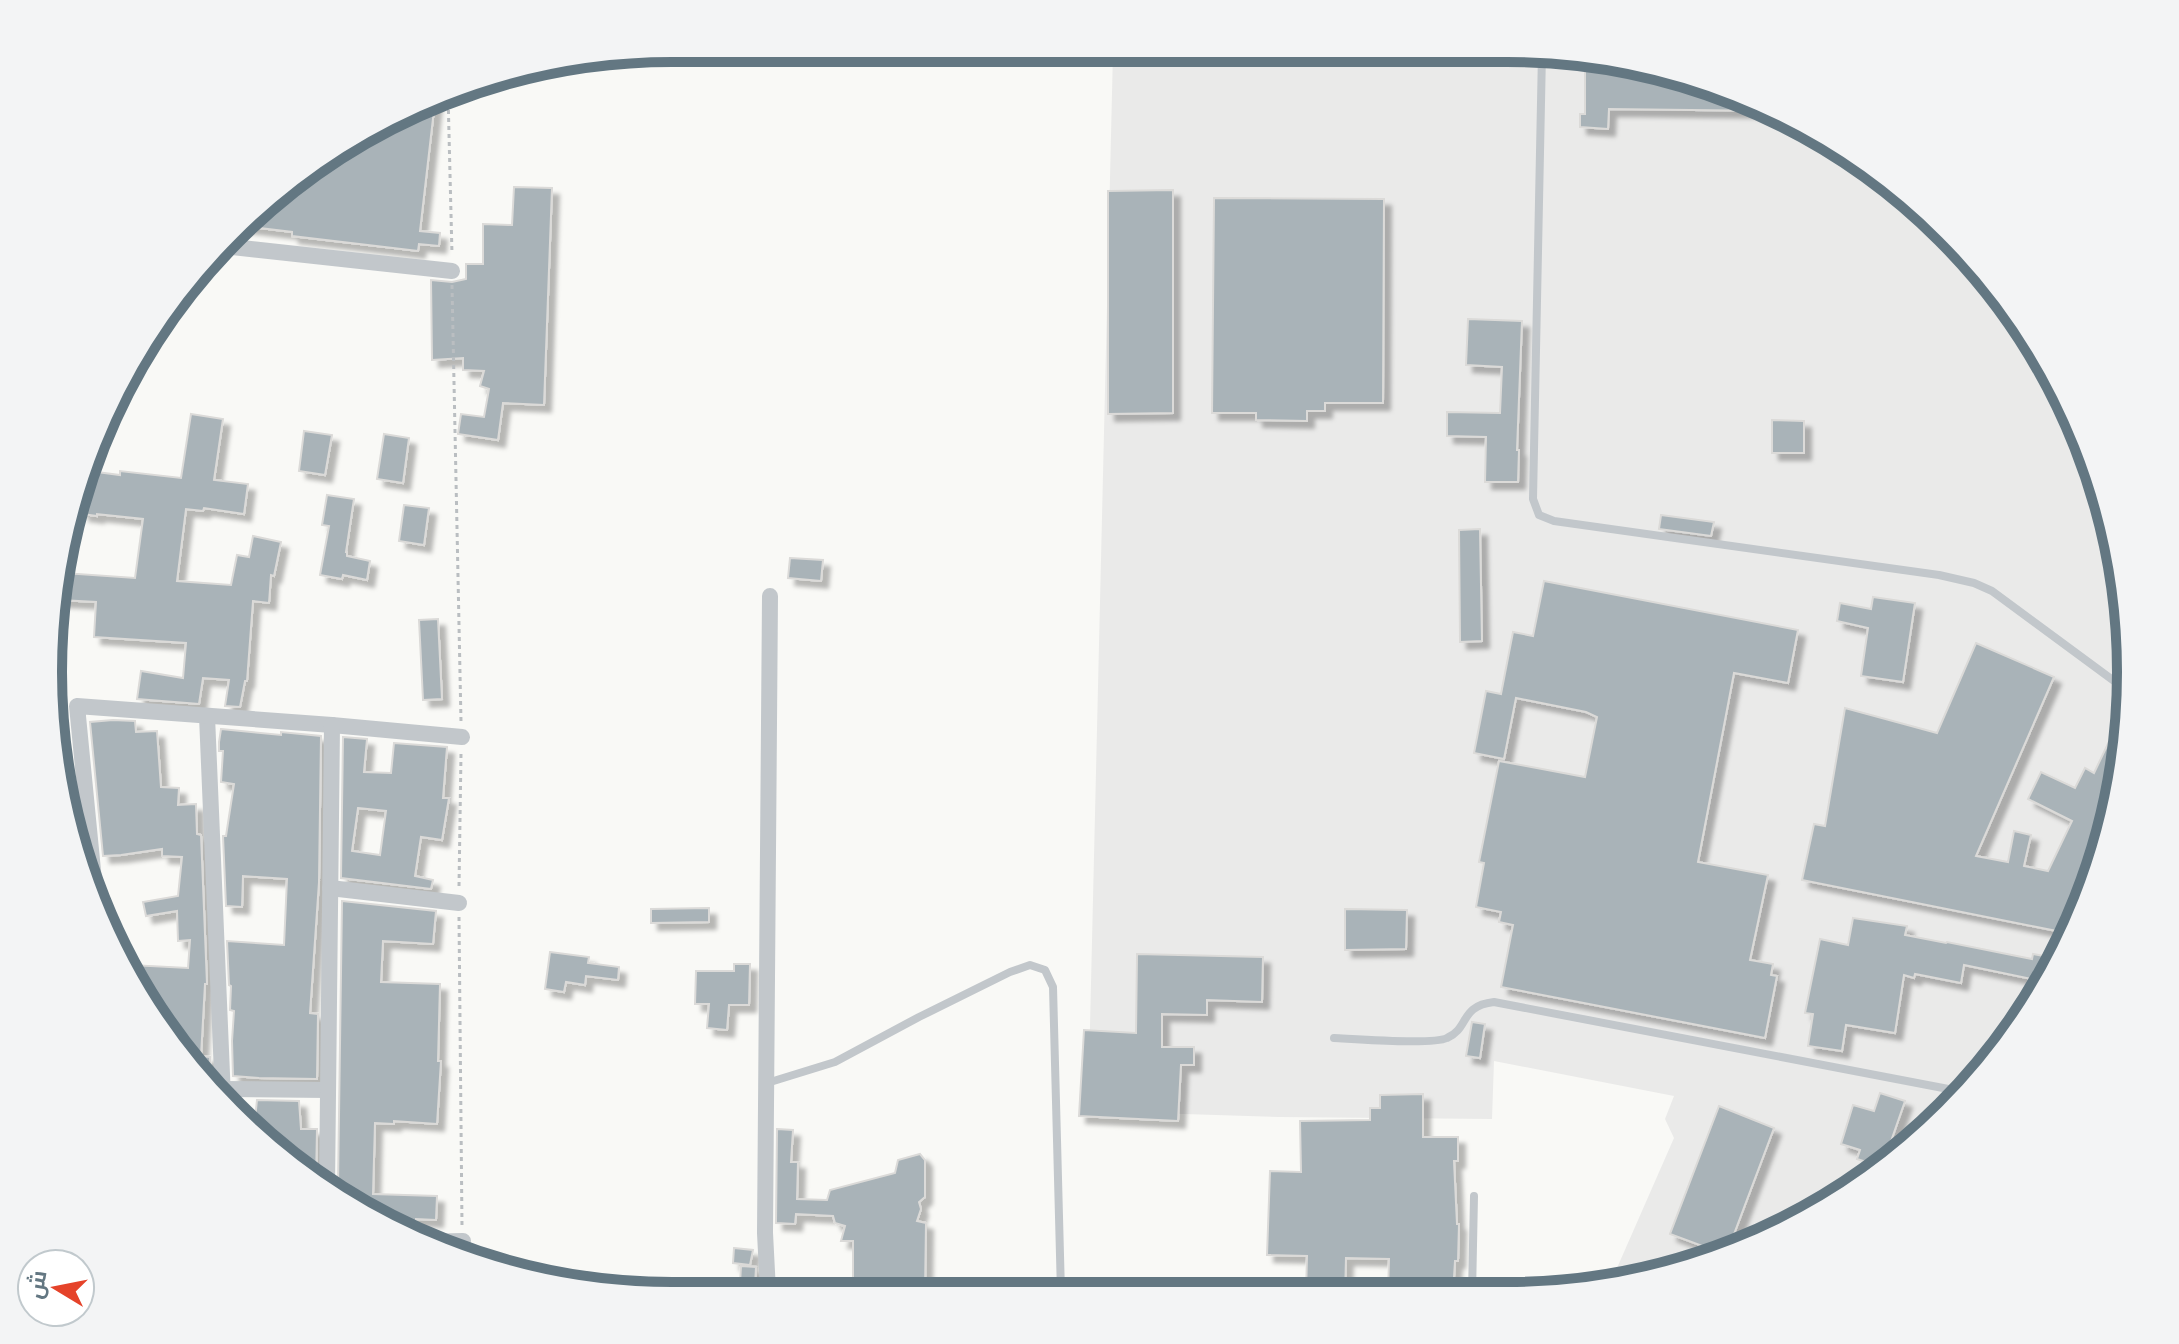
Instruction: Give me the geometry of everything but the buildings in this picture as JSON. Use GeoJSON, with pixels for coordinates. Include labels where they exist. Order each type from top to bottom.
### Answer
{"type":"FeatureCollection","features":[{"type":"Feature","properties":{"kind":"street"},"geometry":{"type":"LineString","coordinates":[[235,247],[452,271]]}},
{"type":"Feature","properties":{"kind":"street"},"geometry":{"type":"LineString","coordinates":[[768,1282],[765,1233],[770,596]]}},
{"type":"Feature","properties":{"kind":"street"},"geometry":{"type":"LineString","coordinates":[[92,862],[77,706],[462,737]]}},
{"type":"Feature","properties":{"kind":"street"},"geometry":{"type":"LineString","coordinates":[[207,716],[223,1084]]}},
{"type":"Feature","properties":{"kind":"street"},"geometry":{"type":"LineString","coordinates":[[327,1175],[332,725]]}},
{"type":"Feature","properties":{"kind":"street"},"geometry":{"type":"LineString","coordinates":[[330,888],[459,903]]}},
{"type":"Feature","properties":{"kind":"street"},"geometry":{"type":"LineString","coordinates":[[231,1093],[328,1090]]}},
{"type":"Feature","properties":{"kind":"street"},"geometry":{"type":"LineString","coordinates":[[453,1241],[463,1241]]}},
{"type":"Feature","properties":{"kind":"lane"},"geometry":{"type":"LineString","coordinates":[[1542,63],[1533,499],[1539,515],[1554,521],[1939,575],[1974,583],[1992,591],[2117,683]]}},
{"type":"Feature","properties":{"kind":"lane"},"geometry":{"type":"LineString","coordinates":[[767,1083],[835,1062],[1010,972],[1030,965],[1045,970],[1053,987],[1061,1282]]}},
{"type":"Feature","properties":{"kind":"lane"},"geometry":{"type":"LineString","coordinates":[[1334,1038],[1446,1039],[1458,1030],[1467,1014],[1479,1004],[1494,1002],[1951,1090]]}},
{"type":"Feature","properties":{"kind":"lane"},"geometry":{"type":"LineString","coordinates":[[1472,1282],[1474,1196]]}},
{"type":"Feature","properties":{"kind":"path"},"geometry":{"type":"LineString","coordinates":[[448,105],[462,737],[459,903],[463,1241]]}},
{"type":"Feature","properties":{"kind":"shaded area"},"geometry":{"type":"Polygon","coordinates":[[[1113,62],[1507,62],[1587,67],[1626,74],[1703,94],[1777,125],[1846,165],[1909,213],[1966,270],[1991,301],[2014,333],[2054,402],[2085,476],[2096,514],[2112,592],[2116,632],[2116,712],[2112,752],[2085,868],[2071,905],[2035,977],[2014,1011],[1966,1074],[1909,1131],[1846,1179],[1812,1200],[1740,1236],[1703,1250],[1615,1272],[1674,1138],[1665,1119],[1674,1096],[1494,1061],[1492,1119],[1088,1111],[1113,62]]]}}]}
